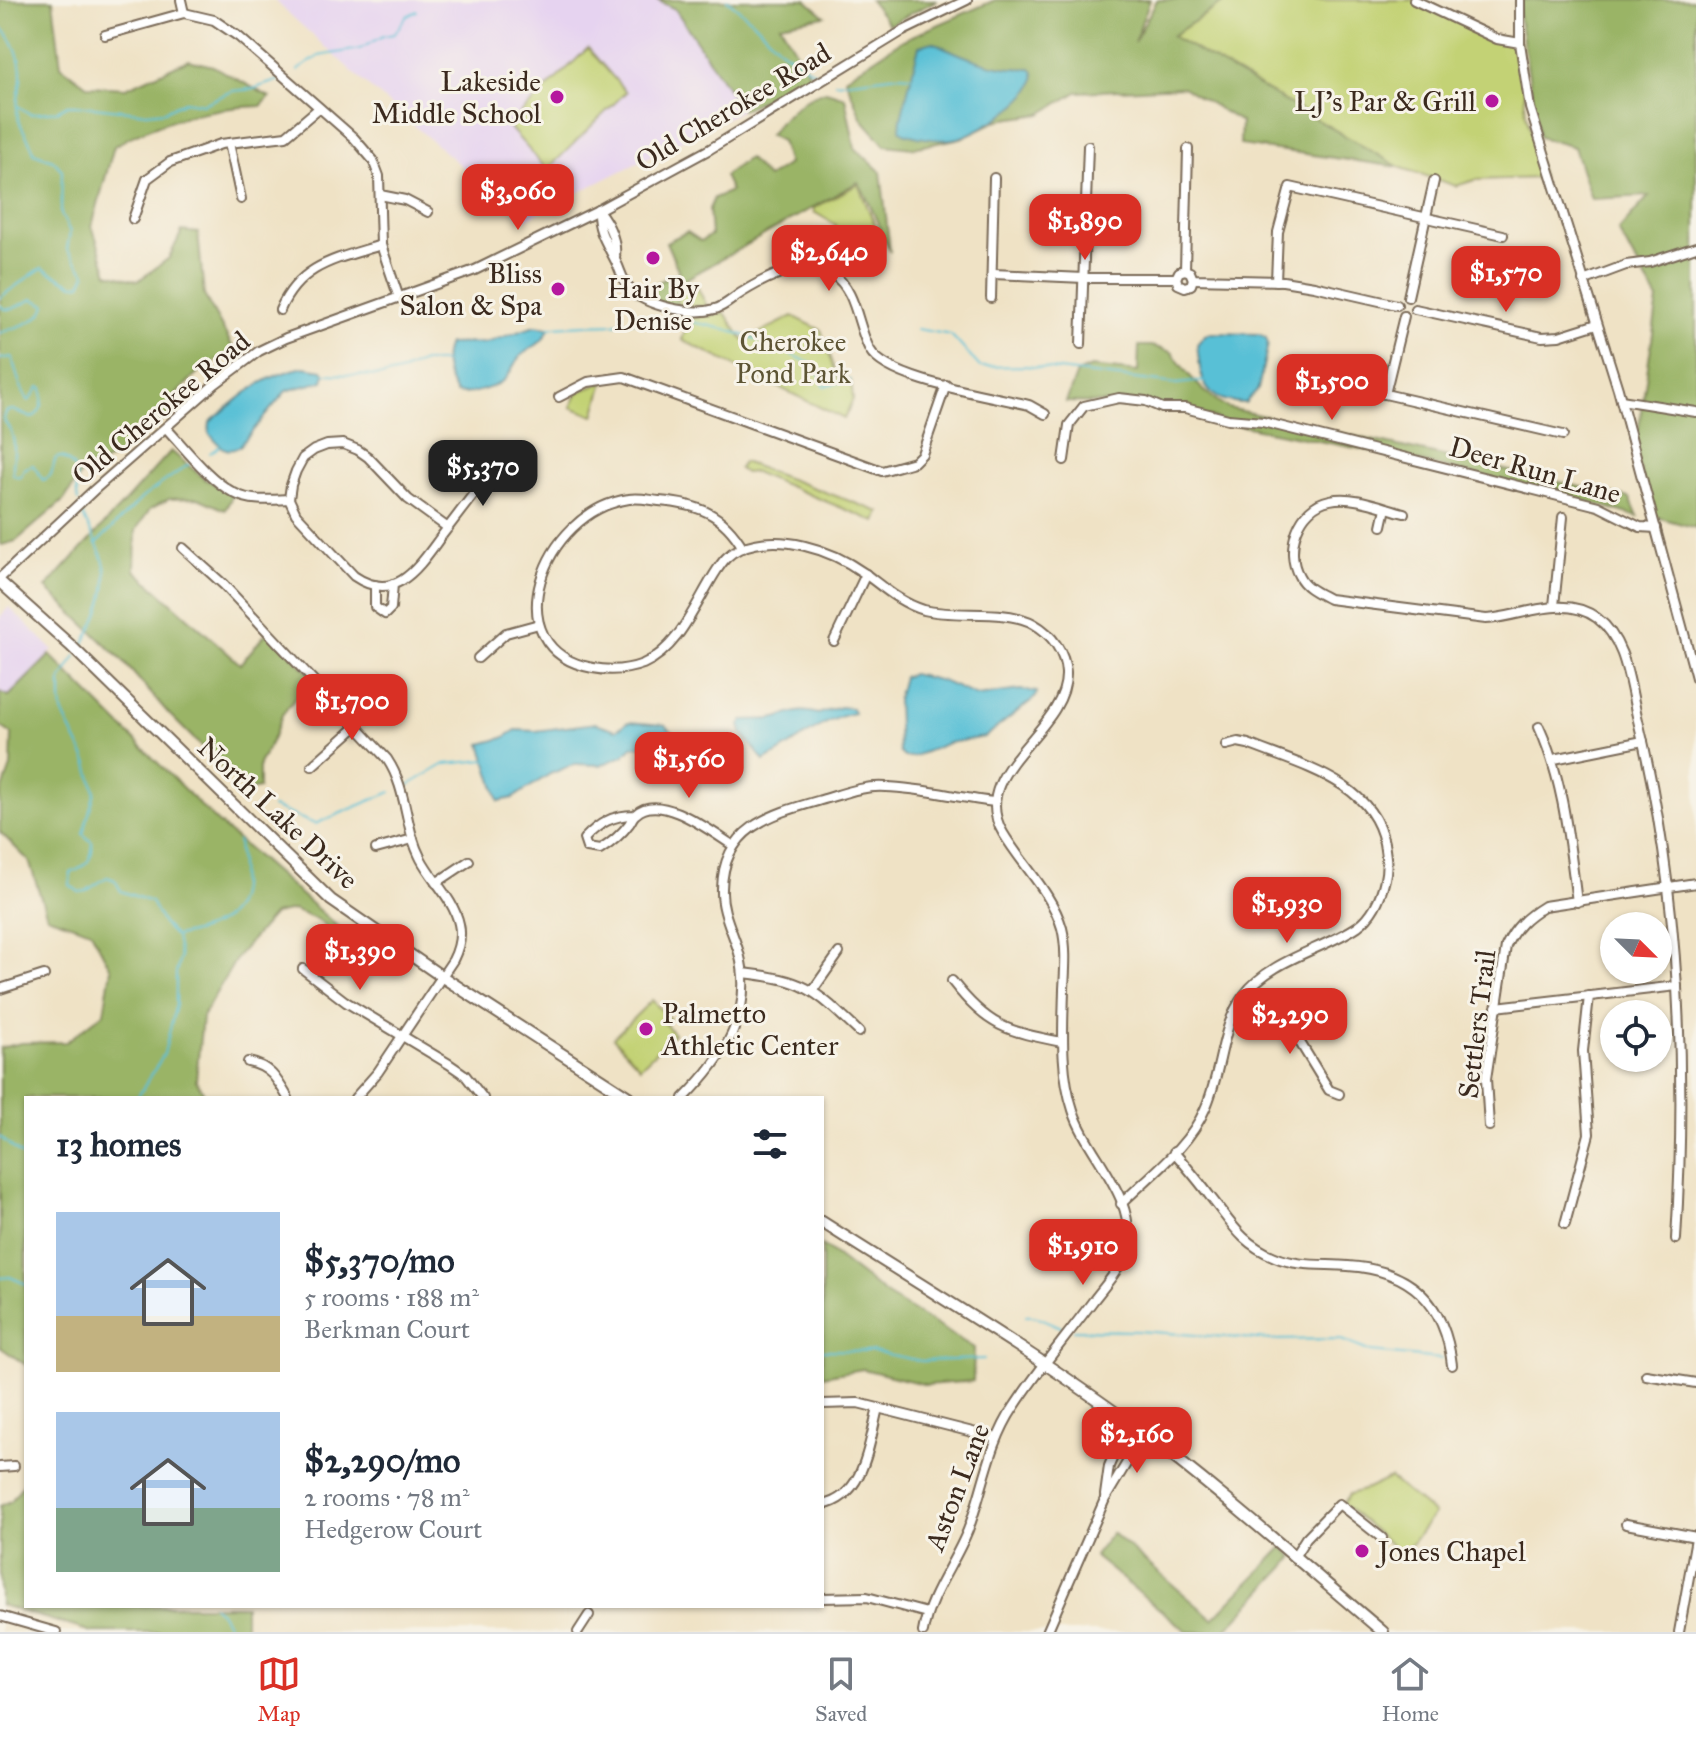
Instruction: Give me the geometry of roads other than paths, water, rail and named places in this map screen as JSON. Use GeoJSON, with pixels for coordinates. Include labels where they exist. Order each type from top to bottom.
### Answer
{"type":"FeatureCollection","features":[{"type":"Feature","properties":{"kind":"main road","name":"North Lake Drive"},"geometry":{"type":"LineString","coordinates":[[0,580],[331,900],[441,976],[627,1096]]}},
{"type":"Feature","properties":{"kind":"main road"},"geometry":{"type":"LineString","coordinates":[[824,1223],[1128,1422],[1383,1632]]}},
{"type":"Feature","properties":{"kind":"street"},"geometry":{"type":"LineString","coordinates":[[181,0],[184,13]]}},
{"type":"Feature","properties":{"kind":"street","name":"Old Cherokee Road"},"geometry":{"type":"LineString","coordinates":[[0,580],[94,490],[259,351],[286,338],[475,270],[598,210],[710,149],[901,32],[967,0]]}},
{"type":"Feature","properties":{"kind":"street"},"geometry":{"type":"LineString","coordinates":[[1414,0],[1497,39],[1520,43]]}},
{"type":"Feature","properties":{"kind":"street"},"geometry":{"type":"LineString","coordinates":[[1520,0],[1520,43],[1530,108],[1691,638],[1696,678]]}},
{"type":"Feature","properties":{"kind":"street"},"geometry":{"type":"LineString","coordinates":[[105,35],[184,13],[204,16],[224,25],[354,138],[373,160],[379,176],[381,245],[399,298]]}},
{"type":"Feature","properties":{"kind":"street"},"geometry":{"type":"LineString","coordinates":[[133,219],[143,187],[152,174],[170,162],[229,143],[286,136],[319,108]]}},
{"type":"Feature","properties":{"kind":"street"},"geometry":{"type":"LineString","coordinates":[[229,143],[241,199]]}},
{"type":"Feature","properties":{"kind":"street"},"geometry":{"type":"LineString","coordinates":[[1081,344],[1088,146]]}},
{"type":"Feature","properties":{"kind":"street"},"geometry":{"type":"LineString","coordinates":[[1185,270],[1188,149]]}},
{"type":"Feature","properties":{"kind":"street"},"geometry":{"type":"LineString","coordinates":[[991,298],[994,178]]}},
{"type":"Feature","properties":{"kind":"street"},"geometry":{"type":"LineString","coordinates":[[1408,297],[1434,181]]}},
{"type":"Feature","properties":{"kind":"street"},"geometry":{"type":"LineString","coordinates":[[1276,281],[1278,232],[1290,187],[1503,235]]}},
{"type":"Feature","properties":{"kind":"street"},"geometry":{"type":"LineString","coordinates":[[380,195],[405,200],[428,212]]}},
{"type":"Feature","properties":{"kind":"street"},"geometry":{"type":"LineString","coordinates":[[598,210],[597,227],[628,288],[656,306],[716,309],[746,290],[788,270],[812,267],[833,274],[849,295],[871,352],[879,360],[909,376],[1029,405],[1045,414]]}},
{"type":"Feature","properties":{"kind":"street"},"geometry":{"type":"LineString","coordinates":[[280,310],[291,289],[308,272],[381,245]]}},
{"type":"Feature","properties":{"kind":"street"},"geometry":{"type":"LineString","coordinates":[[1583,281],[1626,265],[1650,262],[1696,247]]}},
{"type":"Feature","properties":{"kind":"street"},"geometry":{"type":"LineString","coordinates":[[1185,270],[1190,272],[1193,279],[1191,285],[1185,287],[1178,284],[1176,278],[1179,272],[1185,270]]}},
{"type":"Feature","properties":{"kind":"street"},"geometry":{"type":"LineString","coordinates":[[993,274],[1176,278]]}},
{"type":"Feature","properties":{"kind":"street"},"geometry":{"type":"LineString","coordinates":[[1193,279],[1276,281],[1314,286],[1397,305]]}},
{"type":"Feature","properties":{"kind":"street"},"geometry":{"type":"LineString","coordinates":[[1404,316],[1397,310],[1401,299],[1408,297],[1413,300],[1415,309]]}},
{"type":"Feature","properties":{"kind":"street"},"geometry":{"type":"LineString","coordinates":[[1415,309],[1542,337],[1559,336],[1597,324]]}},
{"type":"Feature","properties":{"kind":"street"},"geometry":{"type":"LineString","coordinates":[[1404,316],[1415,309]]}},
{"type":"Feature","properties":{"kind":"street"},"geometry":{"type":"LineString","coordinates":[[1385,394],[1404,316]]}},
{"type":"Feature","properties":{"kind":"street"},"geometry":{"type":"LineString","coordinates":[[559,397],[588,382],[624,377],[882,471],[914,462],[922,454],[946,385]]}},
{"type":"Feature","properties":{"kind":"street"},"geometry":{"type":"LineString","coordinates":[[1313,381],[1385,394],[1563,435]]}},
{"type":"Feature","properties":{"kind":"street","name":"Deer Run Lane"},"geometry":{"type":"LineString","coordinates":[[1064,460],[1069,425],[1084,406],[1119,398],[1146,401],[1162,408],[1185,408],[1228,419],[1263,422],[1426,461],[1515,487],[1598,506],[1640,527],[1656,528]]}},
{"type":"Feature","properties":{"kind":"street"},"geometry":{"type":"LineString","coordinates":[[1621,400],[1696,412]]}},
{"type":"Feature","properties":{"kind":"street"},"geometry":{"type":"LineString","coordinates":[[166,428],[213,477],[234,493],[248,498],[289,499]]}},
{"type":"Feature","properties":{"kind":"street"},"geometry":{"type":"LineString","coordinates":[[448,528],[408,499],[368,457],[343,444],[327,445],[303,458],[291,485],[289,499],[296,514],[354,576],[364,583],[393,584],[412,576],[479,487],[484,471]]}},
{"type":"Feature","properties":{"kind":"street"},"geometry":{"type":"LineString","coordinates":[[686,1096],[721,1057],[732,1039],[742,1007],[743,973],[722,888],[728,857],[734,846],[772,814],[875,787],[995,802],[1013,760],[1042,727],[1063,695],[1066,674],[1060,651],[1048,634],[1030,622],[918,608],[895,597],[866,574],[807,545],[771,543],[743,548],[725,559],[668,648],[639,666],[608,670],[577,664],[553,647],[539,624],[538,593],[547,560],[572,527],[600,508],[636,498],[685,503],[725,523],[743,548]]}},
{"type":"Feature","properties":{"kind":"street"},"geometry":{"type":"LineString","coordinates":[[1404,513],[1349,499],[1328,500],[1310,509],[1298,527],[1293,548],[1300,579],[1314,592],[1329,599],[1486,619],[1554,606],[1574,607],[1594,615],[1611,630],[1621,651],[1643,741],[1669,886],[1681,1049],[1682,1150],[1676,1239]]}},
{"type":"Feature","properties":{"kind":"street"},"geometry":{"type":"LineString","coordinates":[[1382,526],[1386,508]]}},
{"type":"Feature","properties":{"kind":"street"},"geometry":{"type":"LineString","coordinates":[[1554,606],[1563,517]]}},
{"type":"Feature","properties":{"kind":"street"},"geometry":{"type":"LineString","coordinates":[[183,548],[209,569],[387,759],[399,778],[420,857],[456,915],[460,934],[456,954],[378,1072],[357,1096]]}},
{"type":"Feature","properties":{"kind":"street"},"geometry":{"type":"LineString","coordinates":[[834,641],[866,574]]}},
{"type":"Feature","properties":{"kind":"street"},"geometry":{"type":"LineString","coordinates":[[375,585],[375,607],[385,614],[391,608],[393,584]]}},
{"type":"Feature","properties":{"kind":"street"},"geometry":{"type":"LineString","coordinates":[[478,658],[506,633],[539,624]]}},
{"type":"Feature","properties":{"kind":"street"},"geometry":{"type":"LineString","coordinates":[[312,766],[358,725]]}},
{"type":"Feature","properties":{"kind":"street"},"geometry":{"type":"LineString","coordinates":[[1539,727],[1554,759],[1577,902]]}},
{"type":"Feature","properties":{"kind":"street"},"geometry":{"type":"LineString","coordinates":[[1554,759],[1643,741]]}},
{"type":"Feature","properties":{"kind":"street"},"geometry":{"type":"LineString","coordinates":[[1121,1204],[1191,1133],[1205,1109],[1236,1009],[1247,991],[1263,977],[1363,922],[1383,890],[1387,863],[1382,836],[1375,818],[1363,801],[1349,789],[1248,744],[1238,742],[1226,745]]}},
{"type":"Feature","properties":{"kind":"street","name":"Aston Lane"},"geometry":{"type":"LineString","coordinates":[[923,1632],[927,1613],[968,1530],[996,1438],[1016,1403],[1122,1260],[1128,1237],[1127,1220],[1110,1177],[1080,1132],[1071,1107],[1062,1042],[1065,949],[1062,930],[1055,911],[998,824],[995,802]]}},
{"type":"Feature","properties":{"kind":"street"},"geometry":{"type":"LineString","coordinates":[[634,815],[615,840],[600,850],[587,848],[584,839],[604,821],[652,808],[672,810],[734,846]]}},
{"type":"Feature","properties":{"kind":"street"},"geometry":{"type":"LineString","coordinates":[[376,849],[413,839]]}},
{"type":"Feature","properties":{"kind":"street"},"geometry":{"type":"LineString","coordinates":[[436,883],[469,861]]}},
{"type":"Feature","properties":{"kind":"street","name":"Settlers Trail"},"geometry":{"type":"LineString","coordinates":[[1489,1126],[1486,1079],[1506,946],[1514,929],[1526,916],[1544,906],[1696,883]]}},
{"type":"Feature","properties":{"kind":"street"},"geometry":{"type":"LineString","coordinates":[[813,990],[839,953]]}},
{"type":"Feature","properties":{"kind":"street"},"geometry":{"type":"LineString","coordinates":[[303,969],[346,1002],[465,1075],[481,1096]]}},
{"type":"Feature","properties":{"kind":"street"},"geometry":{"type":"LineString","coordinates":[[743,973],[775,977],[813,990],[859,1032]]}},
{"type":"Feature","properties":{"kind":"street"},"geometry":{"type":"LineString","coordinates":[[0,988],[44,975]]}},
{"type":"Feature","properties":{"kind":"street"},"geometry":{"type":"LineString","coordinates":[[952,981],[972,1006],[993,1023],[1023,1035],[1062,1042]]}},
{"type":"Feature","properties":{"kind":"street"},"geometry":{"type":"LineString","coordinates":[[1496,1007],[1677,986]]}},
{"type":"Feature","properties":{"kind":"street"},"geometry":{"type":"LineString","coordinates":[[1565,1224],[1589,1134],[1583,1051],[1589,996]]}},
{"type":"Feature","properties":{"kind":"street"},"geometry":{"type":"LineString","coordinates":[[1236,1009],[1293,1031],[1329,1090],[1339,1094]]}},
{"type":"Feature","properties":{"kind":"street"},"geometry":{"type":"LineString","coordinates":[[248,1062],[261,1064],[273,1074],[287,1096]]}},
{"type":"Feature","properties":{"kind":"street"},"geometry":{"type":"LineString","coordinates":[[1174,1152],[1233,1229],[1249,1243],[1291,1262],[1377,1269],[1409,1284],[1437,1310],[1446,1331],[1452,1365]]}},
{"type":"Feature","properties":{"kind":"street"},"geometry":{"type":"LineString","coordinates":[[1646,1375],[1696,1383]]}},
{"type":"Feature","properties":{"kind":"street"},"geometry":{"type":"LineString","coordinates":[[824,1404],[858,1403],[996,1438]]}},
{"type":"Feature","properties":{"kind":"street"},"geometry":{"type":"LineString","coordinates":[[824,1504],[845,1495],[857,1480],[878,1408]]}},
{"type":"Feature","properties":{"kind":"street"},"geometry":{"type":"LineString","coordinates":[[1105,1499],[1109,1466],[1128,1422]]}},
{"type":"Feature","properties":{"kind":"street"},"geometry":{"type":"LineString","coordinates":[[1047,1632],[1105,1499],[1144,1434]]}},
{"type":"Feature","properties":{"kind":"street"},"geometry":{"type":"LineString","coordinates":[[0,1467],[14,1466]]}},
{"type":"Feature","properties":{"kind":"street"},"geometry":{"type":"LineString","coordinates":[[1294,1557],[1306,1538],[1339,1504],[1382,1538]]}},
{"type":"Feature","properties":{"kind":"street"},"geometry":{"type":"LineString","coordinates":[[1626,1524],[1696,1537],[1679,1632]]}},
{"type":"Feature","properties":{"kind":"street"},"geometry":{"type":"LineString","coordinates":[[824,1598],[867,1597],[927,1613]]}},
{"type":"Feature","properties":{"kind":"street"},"geometry":{"type":"LineString","coordinates":[[578,1632],[589,1615]]}},
{"type":"Feature","properties":{"kind":"street"},"geometry":{"type":"LineString","coordinates":[[0,1616],[56,1632]]}},
{"type":"Feature","properties":{"kind":"water"},"geometry":{"type":"Polygon","coordinates":[[[933,42],[993,65],[1031,68],[1034,77],[1031,88],[1010,110],[958,138],[930,139],[903,133],[900,129],[901,118],[919,46],[933,42]]]}},
{"type":"Feature","properties":{"kind":"water"},"geometry":{"type":"Polygon","coordinates":[[[535,326],[549,328],[542,340],[520,357],[504,380],[481,391],[456,393],[446,369],[448,344],[486,343],[535,326]]]}},
{"type":"Feature","properties":{"kind":"water"},"geometry":{"type":"Polygon","coordinates":[[[1259,334],[1266,338],[1268,344],[1258,389],[1245,403],[1220,398],[1212,393],[1202,378],[1197,344],[1205,335],[1259,334]]]}},
{"type":"Feature","properties":{"kind":"water"},"geometry":{"type":"Polygon","coordinates":[[[304,367],[322,370],[325,374],[323,381],[286,391],[239,447],[226,449],[209,433],[210,422],[253,388],[275,376],[304,367]]]}},
{"type":"Feature","properties":{"kind":"water"},"geometry":{"type":"Polygon","coordinates":[[[912,674],[942,681],[977,696],[1020,690],[1037,692],[1036,697],[985,737],[948,743],[912,757],[904,757],[899,752],[897,699],[903,677],[912,674]]]}},
{"type":"Feature","properties":{"kind":"water"},"geometry":{"type":"Polygon","coordinates":[[[840,707],[852,708],[854,713],[818,727],[764,761],[742,733],[740,725],[744,720],[772,719],[800,712],[818,714],[840,707]]]}},
{"type":"Feature","properties":{"kind":"water"},"geometry":{"type":"Polygon","coordinates":[[[628,722],[665,725],[679,738],[691,735],[694,745],[676,749],[647,745],[632,747],[623,756],[601,765],[575,764],[550,774],[513,798],[499,801],[481,744],[503,738],[516,730],[536,731],[596,723],[616,730],[628,722]]]}},
{"type":"Feature","properties":{"kind":"waterway"},"geometry":{"type":"LineString","coordinates":[[727,0],[781,50],[816,73]]}},
{"type":"Feature","properties":{"kind":"waterway"},"geometry":{"type":"LineString","coordinates":[[298,70],[319,56],[360,49],[383,36],[394,34],[407,16],[417,11]]}},
{"type":"Feature","properties":{"kind":"waterway"},"geometry":{"type":"LineString","coordinates":[[0,26],[13,43],[20,64],[18,118],[34,153],[53,160],[62,170],[61,214],[70,232],[67,249],[86,274],[81,284],[74,285],[42,268],[0,298]]}},
{"type":"Feature","properties":{"kind":"waterway"},"geometry":{"type":"LineString","coordinates":[[835,83],[911,76]]}},
{"type":"Feature","properties":{"kind":"waterway"},"geometry":{"type":"LineString","coordinates":[[18,106],[30,114],[57,111],[68,105],[147,113],[165,111],[185,101],[203,104],[232,91],[253,89],[279,80]]}},
{"type":"Feature","properties":{"kind":"waterway"},"geometry":{"type":"LineString","coordinates":[[0,305],[4,309],[12,309],[33,299],[46,305],[34,320],[0,333]]}},
{"type":"Feature","properties":{"kind":"waterway"},"geometry":{"type":"LineString","coordinates":[[549,328],[658,320],[693,322],[747,336],[816,366],[824,386],[851,380]]}},
{"type":"Feature","properties":{"kind":"waterway"},"geometry":{"type":"LineString","coordinates":[[917,329],[951,335],[980,367],[1025,366],[1177,384],[1204,381]]}},
{"type":"Feature","properties":{"kind":"waterway"},"geometry":{"type":"LineString","coordinates":[[0,359],[12,357],[29,401],[39,387],[42,388],[41,408],[32,418],[13,410],[5,415],[4,421],[14,444],[13,475],[20,477],[24,469],[33,465],[43,480],[47,479],[56,458],[61,457],[76,471],[78,501]]}},
{"type":"Feature","properties":{"kind":"waterway"},"geometry":{"type":"LineString","coordinates":[[325,374],[383,376],[423,362],[444,362]]}},
{"type":"Feature","properties":{"kind":"waterway"},"geometry":{"type":"LineString","coordinates":[[210,453],[220,446]]}},
{"type":"Feature","properties":{"kind":"waterway"},"geometry":{"type":"LineString","coordinates":[[96,544],[143,497],[189,464]]}},
{"type":"Feature","properties":{"kind":"waterway"},"geometry":{"type":"LineString","coordinates":[[80,507],[102,556],[106,582],[102,603],[80,650]]}},
{"type":"Feature","properties":{"kind":"waterway"},"geometry":{"type":"LineString","coordinates":[[76,656],[61,680],[62,712],[88,764],[95,792],[83,834],[92,842],[92,853],[84,865],[71,873],[70,885],[79,892],[86,891],[107,877],[115,880],[121,891],[151,902],[163,924],[176,937],[180,958],[176,973],[176,1004],[164,1054],[138,1096]]}},
{"type":"Feature","properties":{"kind":"waterway"},"geometry":{"type":"LineString","coordinates":[[407,786],[445,764],[486,760]]}},
{"type":"Feature","properties":{"kind":"waterway"},"geometry":{"type":"LineString","coordinates":[[272,807],[315,824],[391,792]]}},
{"type":"Feature","properties":{"kind":"waterway"},"geometry":{"type":"LineString","coordinates":[[177,936],[216,924],[235,906],[240,880],[238,841]]}},
{"type":"Feature","properties":{"kind":"waterway"},"geometry":{"type":"LineString","coordinates":[[0,1137],[24,1157]]}},
{"type":"Feature","properties":{"kind":"waterway"},"geometry":{"type":"LineString","coordinates":[[0,1278],[10,1277],[24,1283]]}},
{"type":"Feature","properties":{"kind":"waterway"},"geometry":{"type":"LineString","coordinates":[[1026,1316],[1068,1329]]}},
{"type":"Feature","properties":{"kind":"waterway"},"geometry":{"type":"LineString","coordinates":[[1074,1330],[1271,1340],[1339,1339],[1371,1352],[1441,1359]]}},
{"type":"Feature","properties":{"kind":"waterway"},"geometry":{"type":"LineString","coordinates":[[824,1350],[872,1351],[921,1361],[984,1359]]}},
{"type":"Feature","properties":{"kind":"waterway"},"geometry":{"type":"LineString","coordinates":[[215,1608],[232,1632]]}},
{"type":"Feature","properties":{"kind":"place","name":"Lakeside Middle School"},"geometry":{"type":"Point","coordinates":[557,97]}},
{"type":"Feature","properties":{"kind":"place","name":"LJ's Par & Grill"},"geometry":{"type":"Point","coordinates":[1492,101]}},
{"type":"Feature","properties":{"kind":"place","name":"Hair By Denise"},"geometry":{"type":"Point","coordinates":[653,258]}},
{"type":"Feature","properties":{"kind":"place","name":"Bliss Salon & Spa"},"geometry":{"type":"Point","coordinates":[558,289]}},
{"type":"Feature","properties":{"kind":"place","name":"Palmetto Athletic Center"},"geometry":{"type":"Point","coordinates":[646,1029]}},
{"type":"Feature","properties":{"kind":"place","name":"Jones Chapel"},"geometry":{"type":"Point","coordinates":[1362,1551]}},
{"type":"Feature","properties":{"kind":"park label","name":"Cherokee Pond Park"},"geometry":{"type":"Point","coordinates":[793,357]}}]}
